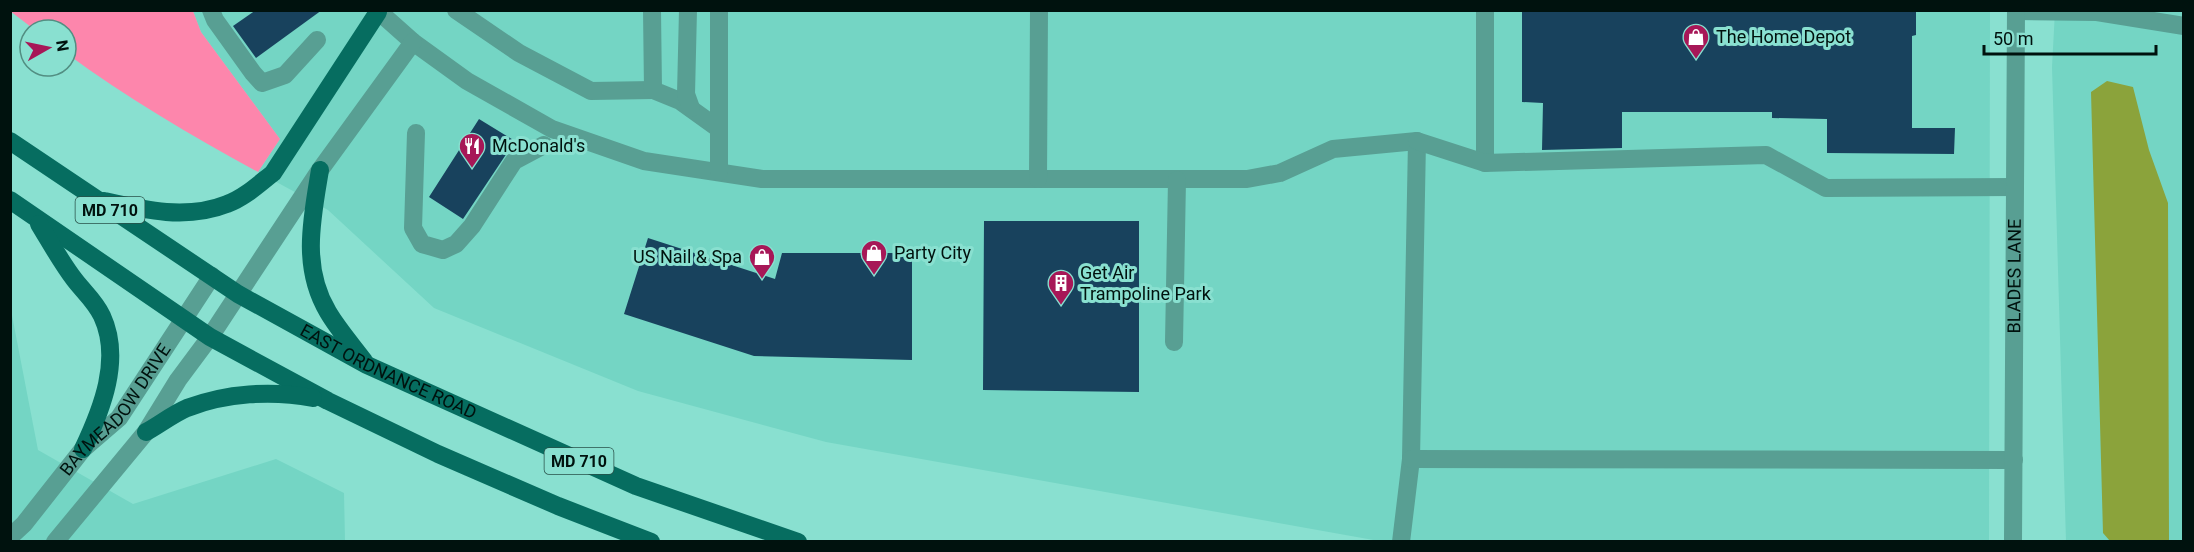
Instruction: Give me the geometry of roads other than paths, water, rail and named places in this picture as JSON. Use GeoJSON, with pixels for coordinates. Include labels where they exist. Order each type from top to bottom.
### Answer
{"type":"FeatureCollection","features":[{"type":"Feature","properties":{"kind":"main road"},"geometry":{"type":"LineString","coordinates":[[95,199],[143,210],[176,213],[202,211],[228,204],[253,188],[273,173],[377,11]]}},
{"type":"Feature","properties":{"kind":"main road","name":"EAST ORDNANCE ROAD"},"geometry":{"type":"LineString","coordinates":[[10,141],[238,294],[367,365],[636,486],[798,542]]}},
{"type":"Feature","properties":{"kind":"main road"},"geometry":{"type":"LineString","coordinates":[[320,170],[310,226],[311,255],[316,284],[327,311],[367,365]]}},
{"type":"Feature","properties":{"kind":"main road","name":"MD 710"},"geometry":{"type":"LineString","coordinates":[[10,200],[210,337],[328,400],[438,454],[558,506],[651,542]]}},
{"type":"Feature","properties":{"kind":"main road"},"geometry":{"type":"LineString","coordinates":[[34,218],[74,279],[90,297],[108,332],[109,372],[103,401],[83,449]]}},
{"type":"Feature","properties":{"kind":"main road"},"geometry":{"type":"LineString","coordinates":[[146,432],[186,409],[225,398],[264,392],[328,400]]}},
{"type":"Feature","properties":{"kind":"street"},"geometry":{"type":"LineString","coordinates":[[211,10],[215,20],[262,82],[285,75],[317,40]]}},
{"type":"Feature","properties":{"kind":"street"},"geometry":{"type":"LineString","coordinates":[[456,10],[519,53],[591,91],[653,90],[680,100],[719,129]]}},
{"type":"Feature","properties":{"kind":"street"},"geometry":{"type":"LineString","coordinates":[[652,10],[653,90]]}},
{"type":"Feature","properties":{"kind":"street"},"geometry":{"type":"LineString","coordinates":[[688,10],[686,94],[691,108]]}},
{"type":"Feature","properties":{"kind":"street"},"geometry":{"type":"LineString","coordinates":[[719,10],[719,172]]}},
{"type":"Feature","properties":{"kind":"street"},"geometry":{"type":"LineString","coordinates":[[1038,179],[1040,10]]}},
{"type":"Feature","properties":{"kind":"street"},"geometry":{"type":"LineString","coordinates":[[1485,10],[1485,163]]}},
{"type":"Feature","properties":{"kind":"street"},"geometry":{"type":"LineString","coordinates":[[377,11],[413,42],[468,81],[552,129],[644,161],[762,179],[1247,179],[1280,173],[1333,149],[1417,141],[1485,163],[1766,155],[1826,188],[2015,187]]}},
{"type":"Feature","properties":{"kind":"street"},"geometry":{"type":"LineString","coordinates":[[2016,11],[2097,12],[2184,26]]}},
{"type":"Feature","properties":{"kind":"street","name":"BLADES LANE"},"geometry":{"type":"LineString","coordinates":[[2013,542],[2016,11]]}},
{"type":"Feature","properties":{"kind":"street","name":"BAYMEADOW DRIVE"},"geometry":{"type":"LineString","coordinates":[[55,542],[146,432],[178,380],[210,337],[320,170],[413,42]]}},
{"type":"Feature","properties":{"kind":"street"},"geometry":{"type":"LineString","coordinates":[[416,133],[413,228],[422,244],[443,250],[456,244],[472,226],[514,161],[544,145]]}},
{"type":"Feature","properties":{"kind":"street"},"geometry":{"type":"LineString","coordinates":[[1401,542],[1411,459],[1417,141]]}},
{"type":"Feature","properties":{"kind":"street"},"geometry":{"type":"LineString","coordinates":[[1174,342],[1177,180]]}},
{"type":"Feature","properties":{"kind":"street","name":"BAYMEADOW DRIVE"},"geometry":{"type":"LineString","coordinates":[[10,537],[24,524],[83,449],[118,418],[212,276]]}},
{"type":"Feature","properties":{"kind":"street"},"geometry":{"type":"LineString","coordinates":[[1411,459],[2014,460]]}},
{"type":"Feature","properties":{"kind":"place","name":"The Home Depot"},"geometry":{"type":"Point","coordinates":[1696,60]}},
{"type":"Feature","properties":{"kind":"place","name":"McDonald's"},"geometry":{"type":"Point","coordinates":[472,169]}},
{"type":"Feature","properties":{"kind":"place","name":"Party City"},"geometry":{"type":"Point","coordinates":[874,276]}},
{"type":"Feature","properties":{"kind":"place","name":"US Nail & Spa"},"geometry":{"type":"Point","coordinates":[762,280]}},
{"type":"Feature","properties":{"kind":"place","name":"Get Air Trampoline Park"},"geometry":{"type":"Point","coordinates":[1061,306]}}]}
